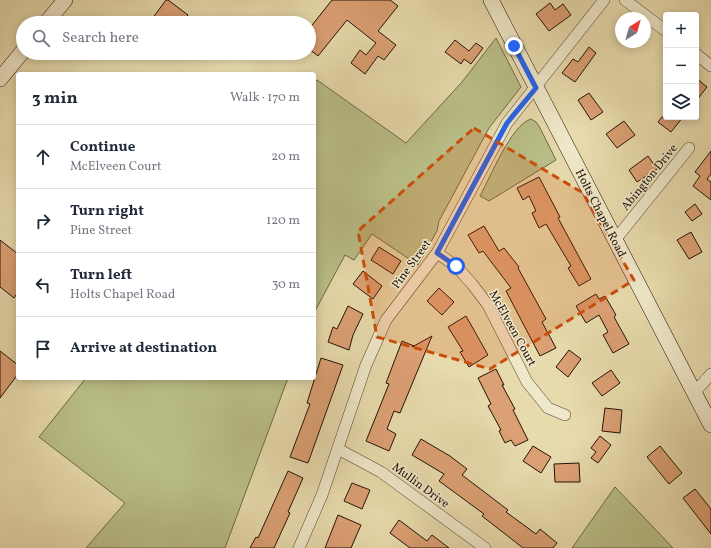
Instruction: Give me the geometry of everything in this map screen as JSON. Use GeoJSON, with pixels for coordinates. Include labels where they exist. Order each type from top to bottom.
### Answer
{"type":"FeatureCollection","features":[{"type":"Feature","properties":{"kind":"street"},"geometry":{"type":"LineString","coordinates":[[52,16],[65,0]]}},
{"type":"Feature","properties":{"kind":"street","name":"Holts Chapel Road"},"geometry":{"type":"LineString","coordinates":[[491,0],[711,425]]}},
{"type":"Feature","properties":{"kind":"street","name":"Pine Street"},"geometry":{"type":"LineString","coordinates":[[299,548],[322,495],[355,393],[382,326],[437,253],[507,123],[604,0]]}},
{"type":"Feature","properties":{"kind":"street"},"geometry":{"type":"LineString","coordinates":[[625,0],[663,29]]}},
{"type":"Feature","properties":{"kind":"street"},"geometry":{"type":"LineString","coordinates":[[699,56],[711,66]]}},
{"type":"Feature","properties":{"kind":"street"},"geometry":{"type":"LineString","coordinates":[[0,79],[16,60]]}},
{"type":"Feature","properties":{"kind":"street","name":"Abington Drive"},"geometry":{"type":"LineString","coordinates":[[615,240],[689,148]]}},
{"type":"Feature","properties":{"kind":"street","name":"McElveen Court"},"geometry":{"type":"LineString","coordinates":[[437,253],[456,266],[472,284],[488,306],[527,382],[548,408],[565,415]]}},
{"type":"Feature","properties":{"kind":"street"},"geometry":{"type":"LineString","coordinates":[[694,393],[711,374]]}},
{"type":"Feature","properties":{"kind":"street","name":"Mullin Drive"},"geometry":{"type":"LineString","coordinates":[[338,449],[381,472],[478,546]]}},
{"type":"Feature","properties":{"kind":"highlighted area"},"geometry":{"type":"Polygon","coordinates":[[[474,128],[583,193],[634,280],[490,369],[377,337],[358,231],[474,128]]]}},
{"type":"Feature","properties":{"kind":"green space"},"geometry":{"type":"Polygon","coordinates":[[[496,38],[521,87],[489,128],[439,221],[437,231],[418,265],[372,234],[354,260],[345,255],[316,309],[316,81],[317,80],[406,143],[462,82],[496,38]]]}},
{"type":"Feature","properties":{"kind":"green space"},"geometry":{"type":"Polygon","coordinates":[[[531,119],[539,126],[556,160],[489,201],[480,196],[509,141],[523,123],[531,119]]]}},
{"type":"Feature","properties":{"kind":"green space"},"geometry":{"type":"Polygon","coordinates":[[[84,380],[287,380],[225,548],[86,548],[125,503],[39,437],[84,380]]]}},
{"type":"Feature","properties":{"kind":"green space"},"geometry":{"type":"Polygon","coordinates":[[[615,487],[673,548],[572,548],[615,487]]]}},
{"type":"Feature","properties":{"kind":"building"},"geometry":{"type":"Polygon","coordinates":[[[166,0],[188,15],[187,16],[154,16],[166,0]]]}},
{"type":"Feature","properties":{"kind":"building"},"geometry":{"type":"Polygon","coordinates":[[[332,0],[390,0],[398,6],[378,31],[396,45],[384,60],[378,56],[365,74],[351,63],[360,50],[366,55],[376,43],[347,20],[318,56],[316,54],[316,20],[332,0]]]}},
{"type":"Feature","properties":{"kind":"building"},"geometry":{"type":"Polygon","coordinates":[[[550,3],[555,10],[563,4],[571,15],[549,31],[536,14],[550,3]]]}},
{"type":"Feature","properties":{"kind":"building"},"geometry":{"type":"Polygon","coordinates":[[[455,40],[469,51],[476,43],[483,48],[471,64],[464,59],[461,64],[445,52],[455,40]]]}},
{"type":"Feature","properties":{"kind":"building"},"geometry":{"type":"Polygon","coordinates":[[[589,47],[596,53],[575,82],[562,73],[573,59],[578,62],[589,47]]]}},
{"type":"Feature","properties":{"kind":"building"},"geometry":{"type":"Polygon","coordinates":[[[699,80],[707,87],[699,97],[699,80]]]}},
{"type":"Feature","properties":{"kind":"building"},"geometry":{"type":"Polygon","coordinates":[[[589,93],[603,112],[591,120],[578,100],[589,93]]]}},
{"type":"Feature","properties":{"kind":"building"},"geometry":{"type":"Polygon","coordinates":[[[662,117],[663,120],[681,120],[671,132],[658,122],[662,117]]]}},
{"type":"Feature","properties":{"kind":"building"},"geometry":{"type":"Polygon","coordinates":[[[624,121],[635,135],[617,148],[606,134],[624,121]]]}},
{"type":"Feature","properties":{"kind":"building"},"geometry":{"type":"Polygon","coordinates":[[[711,151],[711,174],[707,179],[711,182],[711,200],[693,186],[700,176],[695,172],[711,151]]]}},
{"type":"Feature","properties":{"kind":"building"},"geometry":{"type":"Polygon","coordinates":[[[648,156],[657,169],[637,182],[629,170],[648,156]]]}},
{"type":"Feature","properties":{"kind":"building"},"geometry":{"type":"Polygon","coordinates":[[[539,177],[560,217],[558,218],[591,279],[579,286],[568,268],[571,266],[546,224],[539,228],[532,213],[536,211],[529,196],[523,200],[517,188],[539,177]]]}},
{"type":"Feature","properties":{"kind":"building"},"geometry":{"type":"Polygon","coordinates":[[[695,204],[702,214],[692,221],[685,212],[695,204]]]}},
{"type":"Feature","properties":{"kind":"building"},"geometry":{"type":"Polygon","coordinates":[[[484,226],[499,251],[504,248],[519,267],[518,268],[546,319],[542,322],[556,348],[540,356],[506,291],[511,288],[483,251],[479,253],[468,235],[484,226]]]}},
{"type":"Feature","properties":{"kind":"building"},"geometry":{"type":"Polygon","coordinates":[[[691,232],[702,252],[689,259],[677,240],[691,232]]]}},
{"type":"Feature","properties":{"kind":"building"},"geometry":{"type":"Polygon","coordinates":[[[0,240],[16,252],[16,295],[14,298],[0,287],[0,240]]]}},
{"type":"Feature","properties":{"kind":"building"},"geometry":{"type":"Polygon","coordinates":[[[379,247],[401,261],[393,274],[371,260],[379,247]]]}},
{"type":"Feature","properties":{"kind":"building"},"geometry":{"type":"Polygon","coordinates":[[[363,271],[382,286],[373,299],[353,284],[363,271]]]}},
{"type":"Feature","properties":{"kind":"building"},"geometry":{"type":"Polygon","coordinates":[[[439,288],[454,302],[442,315],[427,301],[439,288]]]}},
{"type":"Feature","properties":{"kind":"building"},"geometry":{"type":"Polygon","coordinates":[[[596,294],[599,299],[605,296],[616,315],[614,317],[629,344],[613,353],[603,335],[608,332],[599,315],[586,323],[576,306],[596,294]]]}},
{"type":"Feature","properties":{"kind":"building"},"geometry":{"type":"Polygon","coordinates":[[[348,306],[363,314],[353,335],[349,350],[328,342],[333,327],[337,329],[348,306]]]}},
{"type":"Feature","properties":{"kind":"building"},"geometry":{"type":"Polygon","coordinates":[[[466,316],[488,355],[469,367],[460,352],[463,351],[448,327],[466,316]]]}},
{"type":"Feature","properties":{"kind":"building"},"geometry":{"type":"Polygon","coordinates":[[[432,336],[400,413],[394,411],[387,429],[396,434],[389,451],[366,441],[389,384],[386,383],[402,341],[414,346],[432,336]]]}},
{"type":"Feature","properties":{"kind":"building"},"geometry":{"type":"Polygon","coordinates":[[[569,350],[581,359],[568,377],[556,367],[569,350]]]}},
{"type":"Feature","properties":{"kind":"building"},"geometry":{"type":"Polygon","coordinates":[[[0,351],[16,363],[16,377],[0,398],[0,351]]]}},
{"type":"Feature","properties":{"kind":"building"},"geometry":{"type":"Polygon","coordinates":[[[321,358],[343,365],[308,463],[290,457],[310,404],[307,403],[314,380],[316,380],[316,374],[321,358]]]}},
{"type":"Feature","properties":{"kind":"building"},"geometry":{"type":"Polygon","coordinates":[[[496,369],[504,385],[502,385],[515,409],[513,410],[528,440],[515,446],[511,440],[505,443],[499,431],[501,430],[488,406],[491,404],[478,378],[496,369]]]}},
{"type":"Feature","properties":{"kind":"building"},"geometry":{"type":"Polygon","coordinates":[[[611,370],[620,383],[602,396],[592,383],[611,370]]]}},
{"type":"Feature","properties":{"kind":"building"},"geometry":{"type":"Polygon","coordinates":[[[605,408],[622,410],[620,433],[602,431],[605,408]]]}},
{"type":"Feature","properties":{"kind":"building"},"geometry":{"type":"Polygon","coordinates":[[[600,436],[611,445],[598,463],[591,458],[596,452],[591,448],[600,436]]]}},
{"type":"Feature","properties":{"kind":"building"},"geometry":{"type":"Polygon","coordinates":[[[421,439],[450,456],[467,469],[462,475],[508,510],[506,512],[536,534],[540,529],[557,543],[553,548],[523,548],[482,516],[484,514],[439,481],[444,474],[412,455],[421,439]]]}},
{"type":"Feature","properties":{"kind":"building"},"geometry":{"type":"Polygon","coordinates":[[[533,446],[551,457],[541,473],[523,461],[533,446]]]}},
{"type":"Feature","properties":{"kind":"building"},"geometry":{"type":"Polygon","coordinates":[[[660,446],[682,473],[669,484],[647,457],[660,446]]]}},
{"type":"Feature","properties":{"kind":"building"},"geometry":{"type":"Polygon","coordinates":[[[579,463],[580,482],[555,482],[554,464],[579,463]]]}},
{"type":"Feature","properties":{"kind":"building"},"geometry":{"type":"Polygon","coordinates":[[[288,471],[303,478],[288,512],[290,513],[274,548],[250,548],[256,537],[258,538],[288,471]]]}},
{"type":"Feature","properties":{"kind":"building"},"geometry":{"type":"Polygon","coordinates":[[[352,483],[370,490],[362,509],[344,501],[352,483]]]}},
{"type":"Feature","properties":{"kind":"building"},"geometry":{"type":"Polygon","coordinates":[[[695,489],[711,509],[711,534],[683,498],[695,489]]]}},
{"type":"Feature","properties":{"kind":"building"},"geometry":{"type":"Polygon","coordinates":[[[338,515],[361,525],[351,548],[325,548],[338,515]]]}},
{"type":"Feature","properties":{"kind":"building"},"geometry":{"type":"Polygon","coordinates":[[[399,520],[427,541],[432,535],[449,548],[410,548],[390,533],[399,520]]]}},
{"type":"Feature","properties":{"kind":"route"},"geometry":{"type":"LineString","coordinates":[[456,266],[437,253],[485,161],[507,123],[536,88],[514,46]]}}]}
